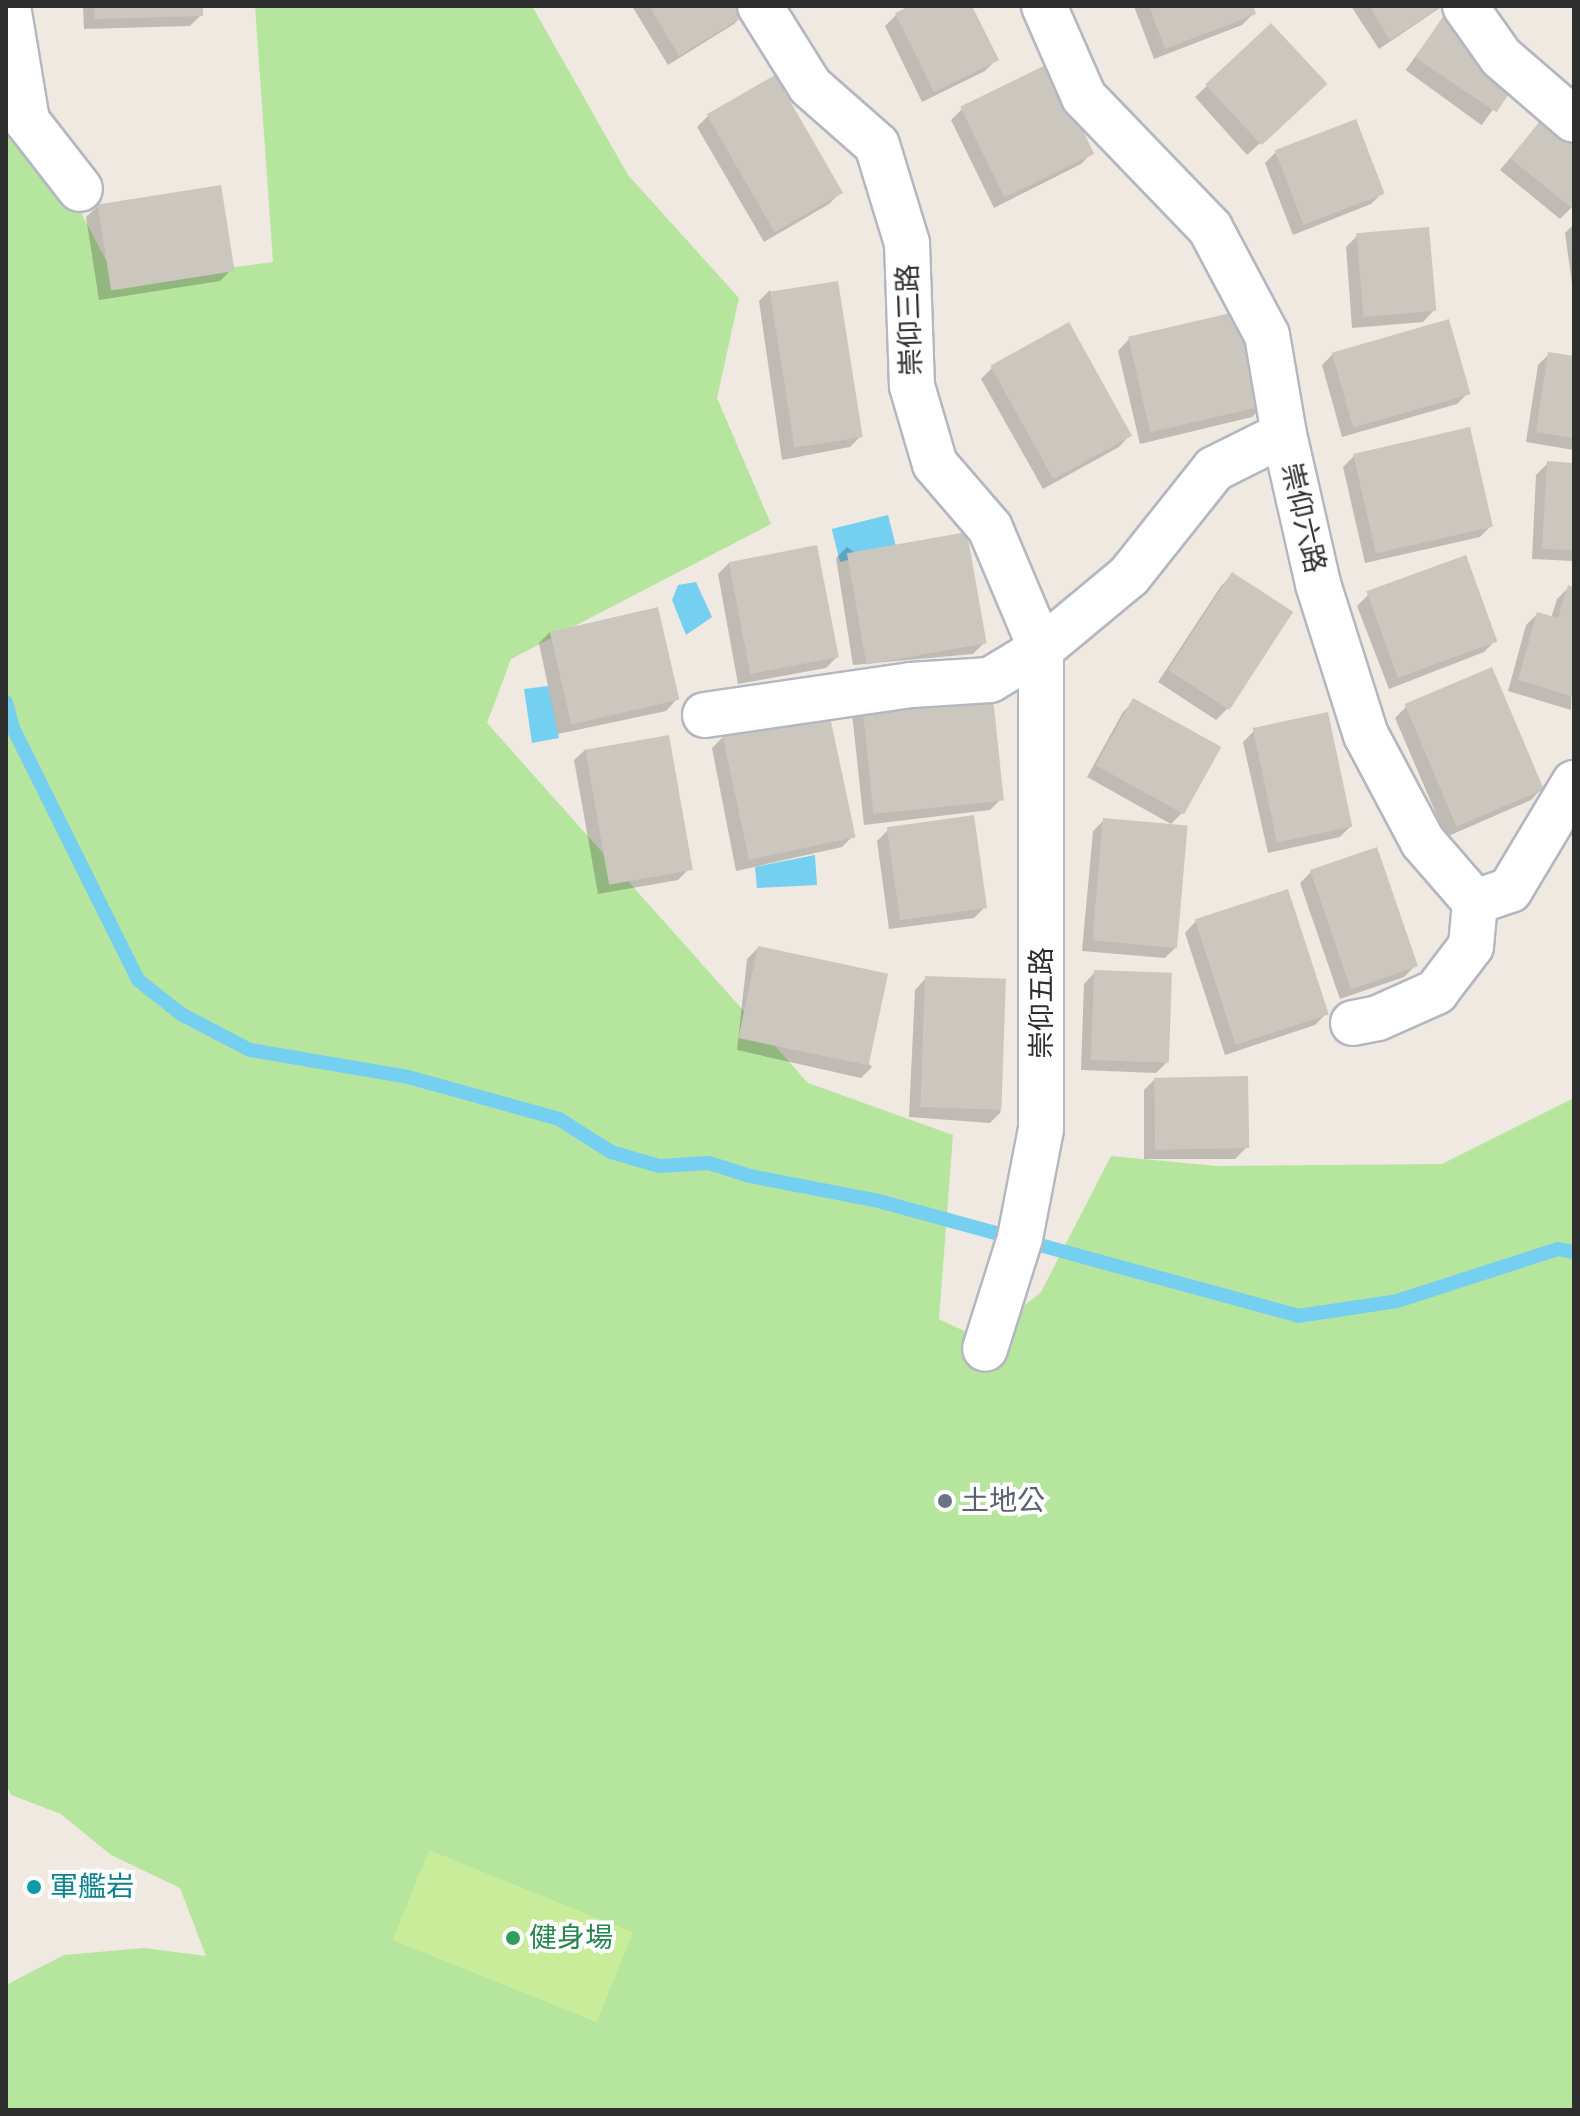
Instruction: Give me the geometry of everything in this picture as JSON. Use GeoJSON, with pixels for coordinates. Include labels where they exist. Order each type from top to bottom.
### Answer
{"type":"FeatureCollection","features":[{"type":"Feature","properties":{"kind":"street"},"geometry":{"type":"LineString","coordinates":[[8,6],[27,121],[80,189]]}},
{"type":"Feature","properties":{"kind":"street","name":"崇仰三路"},"geometry":{"type":"LineString","coordinates":[[760,6],[810,86],[877,145],[907,243],[912,386],[935,464],[990,528],[1041,649]]}},
{"type":"Feature","properties":{"kind":"street","name":"崇仰六路"},"geometry":{"type":"LineString","coordinates":[[1044,6],[1084,97],[1210,228],[1267,335],[1284,434],[1318,584],[1366,735],[1423,842],[1475,902]]}},
{"type":"Feature","properties":{"kind":"street"},"geometry":{"type":"LineString","coordinates":[[1465,6],[1501,57],[1574,120]]}},
{"type":"Feature","properties":{"kind":"street"},"geometry":{"type":"LineString","coordinates":[[705,715],[898,687],[990,680],[1041,649],[1129,576],[1214,469],[1284,434]]}},
{"type":"Feature","properties":{"kind":"street","name":"崇仰五路"},"geometry":{"type":"LineString","coordinates":[[985,1349],[1020,1238],[1041,1129],[1041,649]]}},
{"type":"Feature","properties":{"kind":"street"},"geometry":{"type":"LineString","coordinates":[[1353,1023],[1378,1018],[1436,992],[1471,946],[1475,902],[1510,890],[1574,783]]}},
{"type":"Feature","properties":{"kind":"green space"},"geometry":{"type":"Polygon","coordinates":[[[255,6],[532,6],[628,175],[739,298],[717,398],[771,524],[511,659],[487,723],[808,1083],[953,1135],[939,1319],[983,1340],[1041,1292],[1111,1156],[1217,1166],[1442,1164],[1574,1098],[1574,2110],[6,2110],[6,1985],[64,1955],[144,1948],[206,1956],[180,1888],[111,1855],[61,1814],[11,1795],[6,1785],[6,70],[118,283],[273,262],[255,6]]]}},
{"type":"Feature","properties":{"kind":"green space","name":"健身場"},"geometry":{"type":"Polygon","coordinates":[[[429,1850],[633,1932],[597,2022],[393,1940],[429,1850]]]}},
{"type":"Feature","properties":{"kind":"water"},"geometry":{"type":"Polygon","coordinates":[[[888,515],[896,548],[840,562],[832,529],[888,515]]]}},
{"type":"Feature","properties":{"kind":"water"},"geometry":{"type":"Polygon","coordinates":[[[696,582],[712,617],[686,635],[672,600],[678,585],[696,582]]]}},
{"type":"Feature","properties":{"kind":"water"},"geometry":{"type":"Polygon","coordinates":[[[548,686],[559,738],[532,743],[524,689],[548,686]]]}},
{"type":"Feature","properties":{"kind":"water"},"geometry":{"type":"Polygon","coordinates":[[[815,855],[817,885],[757,888],[755,867],[815,855]]]}},
{"type":"Feature","properties":{"kind":"building"},"geometry":{"type":"Polygon","coordinates":[[[94,6],[203,6],[203,16],[94,19],[94,6]]]}},
{"type":"Feature","properties":{"kind":"building"},"geometry":{"type":"Polygon","coordinates":[[[649,6],[743,6],[747,14],[679,56],[649,6]]]}},
{"type":"Feature","properties":{"kind":"building"},"geometry":{"type":"Polygon","coordinates":[[[910,6],[972,6],[999,60],[934,92],[895,13],[910,6]]]}},
{"type":"Feature","properties":{"kind":"building"},"geometry":{"type":"Polygon","coordinates":[[[1149,6],[1253,6],[1256,14],[1165,49],[1149,6]]]}},
{"type":"Feature","properties":{"kind":"building"},"geometry":{"type":"Polygon","coordinates":[[[1369,6],[1442,6],[1390,40],[1369,6]]]}},
{"type":"Feature","properties":{"kind":"building"},"geometry":{"type":"Polygon","coordinates":[[[1450,6],[1531,61],[1497,112],[1415,57],[1450,6]]]}},
{"type":"Feature","properties":{"kind":"building"},"geometry":{"type":"Polygon","coordinates":[[[1271,23],[1328,84],[1262,145],[1205,84],[1271,23]]]}},
{"type":"Feature","properties":{"kind":"building"},"geometry":{"type":"Polygon","coordinates":[[[1050,63],[1094,154],[1004,198],[960,107],[1050,63]]]}},
{"type":"Feature","properties":{"kind":"building"},"geometry":{"type":"Polygon","coordinates":[[[775,75],[843,193],[775,232],[707,114],[775,75]]]}},
{"type":"Feature","properties":{"kind":"building"},"geometry":{"type":"Polygon","coordinates":[[[1568,87],[1574,91],[1574,210],[1510,158],[1568,87]]]}},
{"type":"Feature","properties":{"kind":"building"},"geometry":{"type":"Polygon","coordinates":[[[1356,119],[1385,194],[1303,225],[1275,150],[1356,119]]]}},
{"type":"Feature","properties":{"kind":"building"},"geometry":{"type":"Polygon","coordinates":[[[221,185],[235,271],[111,290],[98,205],[221,185]]]}},
{"type":"Feature","properties":{"kind":"building"},"geometry":{"type":"Polygon","coordinates":[[[1429,227],[1436,311],[1364,317],[1356,233],[1429,227]]]}},
{"type":"Feature","properties":{"kind":"building"},"geometry":{"type":"Polygon","coordinates":[[[838,281],[863,437],[795,448],[770,292],[838,281]]]}},
{"type":"Feature","properties":{"kind":"building"},"geometry":{"type":"Polygon","coordinates":[[[1244,310],[1266,405],[1150,432],[1128,337],[1244,310]]]}},
{"type":"Feature","properties":{"kind":"building"},"geometry":{"type":"Polygon","coordinates":[[[1449,319],[1470,394],[1353,428],[1332,353],[1449,319]]]}},
{"type":"Feature","properties":{"kind":"building"},"geometry":{"type":"Polygon","coordinates":[[[1069,322],[1132,436],[1053,479],[990,366],[1069,322]]]}},
{"type":"Feature","properties":{"kind":"building"},"geometry":{"type":"Polygon","coordinates":[[[1548,352],[1574,356],[1574,438],[1536,432],[1548,352]]]}},
{"type":"Feature","properties":{"kind":"building"},"geometry":{"type":"Polygon","coordinates":[[[1470,427],[1493,526],[1376,553],[1353,454],[1470,427]]]}},
{"type":"Feature","properties":{"kind":"building"},"geometry":{"type":"Polygon","coordinates":[[[1547,461],[1574,463],[1574,550],[1542,549],[1547,461]]]}},
{"type":"Feature","properties":{"kind":"building"},"geometry":{"type":"Polygon","coordinates":[[[967,532],[987,643],[866,664],[847,553],[967,532]]]}},
{"type":"Feature","properties":{"kind":"building"},"geometry":{"type":"Polygon","coordinates":[[[817,545],[839,657],[750,674],[729,562],[817,545]]]}},
{"type":"Feature","properties":{"kind":"building"},"geometry":{"type":"Polygon","coordinates":[[[1466,555],[1497,641],[1398,678],[1366,591],[1466,555]]]}},
{"type":"Feature","properties":{"kind":"building"},"geometry":{"type":"Polygon","coordinates":[[[1232,572],[1293,612],[1230,710],[1168,670],[1232,572]]]}},
{"type":"Feature","properties":{"kind":"building"},"geometry":{"type":"Polygon","coordinates":[[[1568,585],[1574,587],[1574,697],[1518,680],[1537,612],[1558,618],[1568,585]]]}},
{"type":"Feature","properties":{"kind":"building"},"geometry":{"type":"Polygon","coordinates":[[[658,607],[679,700],[571,725],[550,632],[658,607]]]}},
{"type":"Feature","properties":{"kind":"building"},"geometry":{"type":"Polygon","coordinates":[[[1492,667],[1544,789],[1457,827],[1405,704],[1492,667]]]}},
{"type":"Feature","properties":{"kind":"building"},"geometry":{"type":"Polygon","coordinates":[[[992,688],[1004,800],[874,814],[862,702],[992,688]]]}},
{"type":"Feature","properties":{"kind":"building"},"geometry":{"type":"Polygon","coordinates":[[[1133,698],[1221,747],[1184,814],[1096,765],[1133,698]]]}},
{"type":"Feature","properties":{"kind":"building"},"geometry":{"type":"Polygon","coordinates":[[[829,712],[856,837],[749,860],[722,735],[829,712]]]}},
{"type":"Feature","properties":{"kind":"building"},"geometry":{"type":"Polygon","coordinates":[[[1328,712],[1352,826],[1277,842],[1253,728],[1328,712]]]}},
{"type":"Feature","properties":{"kind":"building"},"geometry":{"type":"Polygon","coordinates":[[[669,735],[693,870],[609,885],[585,750],[669,735]]]}},
{"type":"Feature","properties":{"kind":"building"},"geometry":{"type":"Polygon","coordinates":[[[974,815],[987,908],[900,920],[887,827],[974,815]]]}},
{"type":"Feature","properties":{"kind":"building"},"geometry":{"type":"Polygon","coordinates":[[[1103,818],[1188,825],[1177,948],[1092,941],[1103,818]]]}},
{"type":"Feature","properties":{"kind":"building"},"geometry":{"type":"Polygon","coordinates":[[[1377,847],[1418,966],[1351,989],[1310,870],[1377,847]]]}},
{"type":"Feature","properties":{"kind":"building"},"geometry":{"type":"Polygon","coordinates":[[[1288,889],[1329,1015],[1236,1045],[1195,919],[1288,889]]]}},
{"type":"Feature","properties":{"kind":"building"},"geometry":{"type":"Polygon","coordinates":[[[758,946],[888,974],[869,1066],[738,1038],[758,946]]]}},
{"type":"Feature","properties":{"kind":"building"},"geometry":{"type":"Polygon","coordinates":[[[1094,970],[1172,973],[1169,1063],[1091,1060],[1094,970]]]}},
{"type":"Feature","properties":{"kind":"building"},"geometry":{"type":"Polygon","coordinates":[[[925,976],[1006,979],[1001,1110],[920,1107],[925,976]]]}},
{"type":"Feature","properties":{"kind":"building"},"geometry":{"type":"Polygon","coordinates":[[[1248,1076],[1249,1148],[1155,1150],[1154,1078],[1248,1076]]]}},
{"type":"Feature","properties":{"kind":"waterway"},"geometry":{"type":"LineString","coordinates":[[6,702],[13,728],[138,980],[181,1014],[250,1050],[408,1077],[559,1119],[611,1152],[659,1166],[709,1163],[750,1176],[875,1200],[1298,1316],[1397,1301],[1558,1249],[1574,1252]]}},
{"type":"Feature","properties":{"kind":"place","name":"土地公"},"geometry":{"type":"Point","coordinates":[945,1501]}},
{"type":"Feature","properties":{"kind":"place","name":"軍艦岩"},"geometry":{"type":"Point","coordinates":[34,1887]}},
{"type":"Feature","properties":{"kind":"place","name":"健身場"},"geometry":{"type":"Point","coordinates":[513,1938]}}]}
